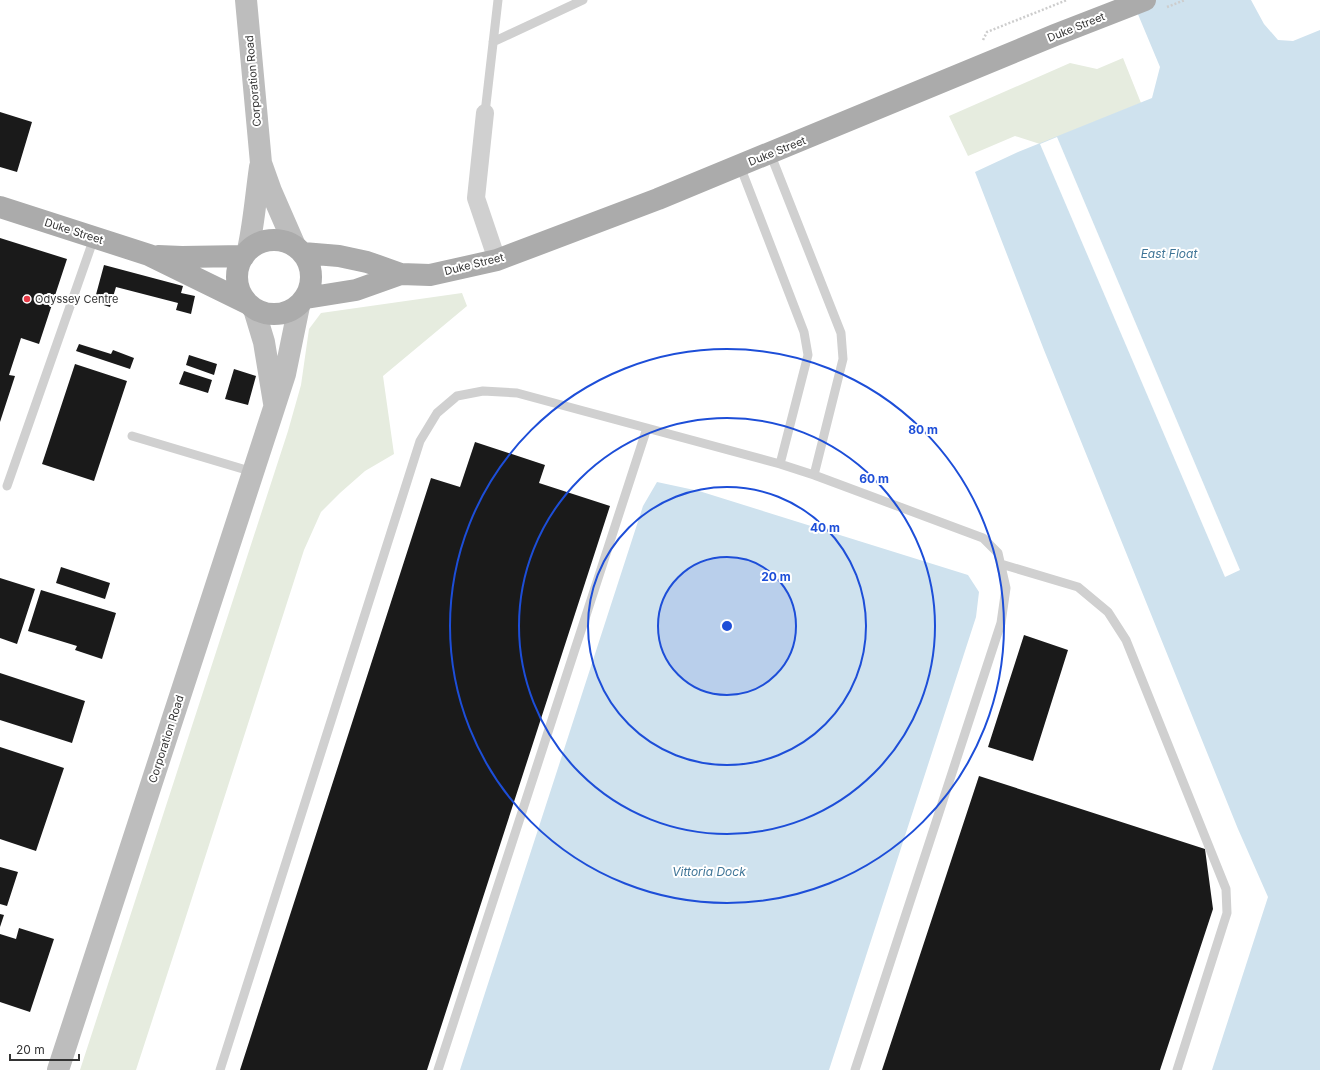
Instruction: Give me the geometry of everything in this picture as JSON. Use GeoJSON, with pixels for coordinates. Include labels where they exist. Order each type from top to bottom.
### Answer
{"type":"FeatureCollection","features":[{"type":"Feature","properties":{"kind":"main road","name":"Corporation Road"},"geometry":{"type":"LineString","coordinates":[[246,0],[261,163],[271,191],[299,250]]}},
{"type":"Feature","properties":{"kind":"main road","name":"Duke Street"},"geometry":{"type":"LineString","coordinates":[[299,250],[367,262],[401,274],[430,275],[496,260],[658,199],[1054,35],[1145,0]]}},
{"type":"Feature","properties":{"kind":"main road","name":"Corporation Road"},"geometry":{"type":"LineString","coordinates":[[246,253],[253,226],[261,163]]}},
{"type":"Feature","properties":{"kind":"main road","name":"Duke Street"},"geometry":{"type":"LineString","coordinates":[[0,207],[149,255],[251,306]]}},
{"type":"Feature","properties":{"kind":"main road"},"geometry":{"type":"LineString","coordinates":[[272,240],[286,242],[299,250],[309,262],[312,274],[310,287],[302,302],[290,311],[280,314],[263,313],[251,306],[241,294],[237,281],[238,266],[246,253],[261,242],[272,240]]}},
{"type":"Feature","properties":{"kind":"main road","name":"Duke Street"},"geometry":{"type":"LineString","coordinates":[[149,255],[182,257],[246,253]]}},
{"type":"Feature","properties":{"kind":"main road","name":"Duke Street"},"geometry":{"type":"LineString","coordinates":[[302,302],[356,290],[401,274]]}},
{"type":"Feature","properties":{"kind":"main road","name":"Corporation Road"},"geometry":{"type":"LineString","coordinates":[[58,1070],[254,472],[285,374],[302,302]]}},
{"type":"Feature","properties":{"kind":"main road","name":"Corporation Road"},"geometry":{"type":"LineString","coordinates":[[251,306],[264,342],[274,408]]}},
{"type":"Feature","properties":{"kind":"street"},"geometry":{"type":"LineString","coordinates":[[485,113],[476,198],[496,260]]}},
{"type":"Feature","properties":{"kind":"lane"},"geometry":{"type":"LineString","coordinates":[[485,113],[498,0]]}},
{"type":"Feature","properties":{"kind":"lane"},"geometry":{"type":"LineString","coordinates":[[493,42],[583,0]]}},
{"type":"Feature","properties":{"kind":"lane"},"geometry":{"type":"LineString","coordinates":[[770,153],[841,333],[843,359],[814,475]]}},
{"type":"Feature","properties":{"kind":"lane"},"geometry":{"type":"LineString","coordinates":[[740,166],[804,332],[808,355],[780,464]]}},
{"type":"Feature","properties":{"kind":"lane"},"geometry":{"type":"LineString","coordinates":[[7,486],[94,238]]}},
{"type":"Feature","properties":{"kind":"lane"},"geometry":{"type":"LineString","coordinates":[[220,1070],[420,441],[437,413],[457,396],[484,391],[517,393],[780,464],[814,475],[983,538],[998,553],[1006,588],[1001,623],[855,1070]]}},
{"type":"Feature","properties":{"kind":"lane"},"geometry":{"type":"LineString","coordinates":[[438,1070],[647,428]]}},
{"type":"Feature","properties":{"kind":"lane"},"geometry":{"type":"LineString","coordinates":[[132,436],[254,472]]}},
{"type":"Feature","properties":{"kind":"lane"},"geometry":{"type":"LineString","coordinates":[[1001,564],[1078,588],[1108,612],[1126,640],[1226,889],[1227,913],[1177,1070]]}},
{"type":"Feature","properties":{"kind":"path"},"geometry":{"type":"LineString","coordinates":[[1044,10],[1067,0]]}},
{"type":"Feature","properties":{"kind":"shaded area"},"geometry":{"type":"Polygon","coordinates":[[[1123,58],[1141,103],[1040,144],[1015,136],[968,156],[949,116],[1070,63],[1097,69],[1123,58]]]}},
{"type":"Feature","properties":{"kind":"shaded area"},"geometry":{"type":"Polygon","coordinates":[[[462,293],[467,306],[383,376],[394,454],[365,471],[321,512],[304,550],[136,1070],[80,1070],[288,431],[301,385],[309,329],[321,313],[462,293]]]}},
{"type":"Feature","properties":{"kind":"water","name":"East Float"},"geometry":{"type":"Polygon","coordinates":[[[1132,0],[1251,0],[1264,24],[1278,40],[1293,41],[1320,30],[1320,1070],[1212,1070],[1268,897],[1238,829],[1044,350],[975,172],[1018,152],[1152,98],[1160,67],[1132,0]]]}},
{"type":"Feature","properties":{"kind":"water","name":"Vittoria Dock"},"geometry":{"type":"Polygon","coordinates":[[[657,482],[699,491],[968,575],[979,592],[976,617],[829,1070],[460,1070],[643,506],[657,482]]]}},
{"type":"Feature","properties":{"kind":"pier"},"geometry":{"type":"Polygon","coordinates":[[[1057,137],[1240,570],[1225,577],[1040,144],[1057,137]]]}},
{"type":"Feature","properties":{"kind":"building"},"geometry":{"type":"Polygon","coordinates":[[[0,112],[32,122],[17,172],[0,167],[0,112]]]}},
{"type":"Feature","properties":{"kind":"building","name":"Odyssey Centre"},"geometry":{"type":"Polygon","coordinates":[[[0,238],[67,259],[39,344],[21,338],[9,375],[15,376],[0,422],[0,238]]]}},
{"type":"Feature","properties":{"kind":"building"},"geometry":{"type":"Polygon","coordinates":[[[104,265],[183,286],[181,293],[195,296],[191,314],[176,310],[178,303],[116,287],[110,307],[94,302],[104,265]]]}},
{"type":"Feature","properties":{"kind":"building"},"geometry":{"type":"Polygon","coordinates":[[[79,344],[111,354],[113,350],[134,358],[130,369],[76,351],[79,344]]]}},
{"type":"Feature","properties":{"kind":"building"},"geometry":{"type":"Polygon","coordinates":[[[189,355],[217,364],[214,375],[186,365],[189,355]]]}},
{"type":"Feature","properties":{"kind":"building"},"geometry":{"type":"Polygon","coordinates":[[[75,364],[127,381],[94,481],[42,464],[75,364]]]}},
{"type":"Feature","properties":{"kind":"building"},"geometry":{"type":"Polygon","coordinates":[[[234,369],[256,376],[248,405],[225,399],[234,369]]]}},
{"type":"Feature","properties":{"kind":"building"},"geometry":{"type":"Polygon","coordinates":[[[184,371],[212,380],[208,393],[179,384],[184,371]]]}},
{"type":"Feature","properties":{"kind":"building"},"geometry":{"type":"Polygon","coordinates":[[[475,442],[545,465],[539,483],[610,506],[427,1070],[240,1070],[431,478],[460,487],[475,442]]]}},
{"type":"Feature","properties":{"kind":"building"},"geometry":{"type":"Polygon","coordinates":[[[61,567],[110,583],[105,599],[56,583],[61,567]]]}},
{"type":"Feature","properties":{"kind":"building"},"geometry":{"type":"Polygon","coordinates":[[[0,578],[35,589],[17,644],[0,638],[0,578]]]}},
{"type":"Feature","properties":{"kind":"building"},"geometry":{"type":"Polygon","coordinates":[[[41,590],[116,613],[102,659],[75,650],[77,646],[28,631],[41,590]]]}},
{"type":"Feature","properties":{"kind":"building"},"geometry":{"type":"Polygon","coordinates":[[[1024,635],[1068,650],[1033,761],[988,747],[1024,635]]]}},
{"type":"Feature","properties":{"kind":"building"},"geometry":{"type":"Polygon","coordinates":[[[0,673],[85,701],[72,743],[0,720],[0,673]]]}},
{"type":"Feature","properties":{"kind":"building"},"geometry":{"type":"Polygon","coordinates":[[[0,747],[64,768],[36,851],[0,839],[0,747]]]}},
{"type":"Feature","properties":{"kind":"building"},"geometry":{"type":"Polygon","coordinates":[[[979,776],[1205,849],[1213,909],[1160,1070],[882,1070],[979,776]]]}},
{"type":"Feature","properties":{"kind":"building"},"geometry":{"type":"Polygon","coordinates":[[[0,867],[18,872],[7,906],[0,904],[0,867]]]}},
{"type":"Feature","properties":{"kind":"building"},"geometry":{"type":"Polygon","coordinates":[[[0,914],[4,915],[0,927],[0,914]]]}},
{"type":"Feature","properties":{"kind":"building"},"geometry":{"type":"Polygon","coordinates":[[[19,928],[54,939],[30,1012],[0,1002],[0,934],[16,939],[19,928]]]}},
{"type":"Feature","properties":{"kind":"place","name":"Odyssey Centre"},"geometry":{"type":"Point","coordinates":[27,299]}}]}
